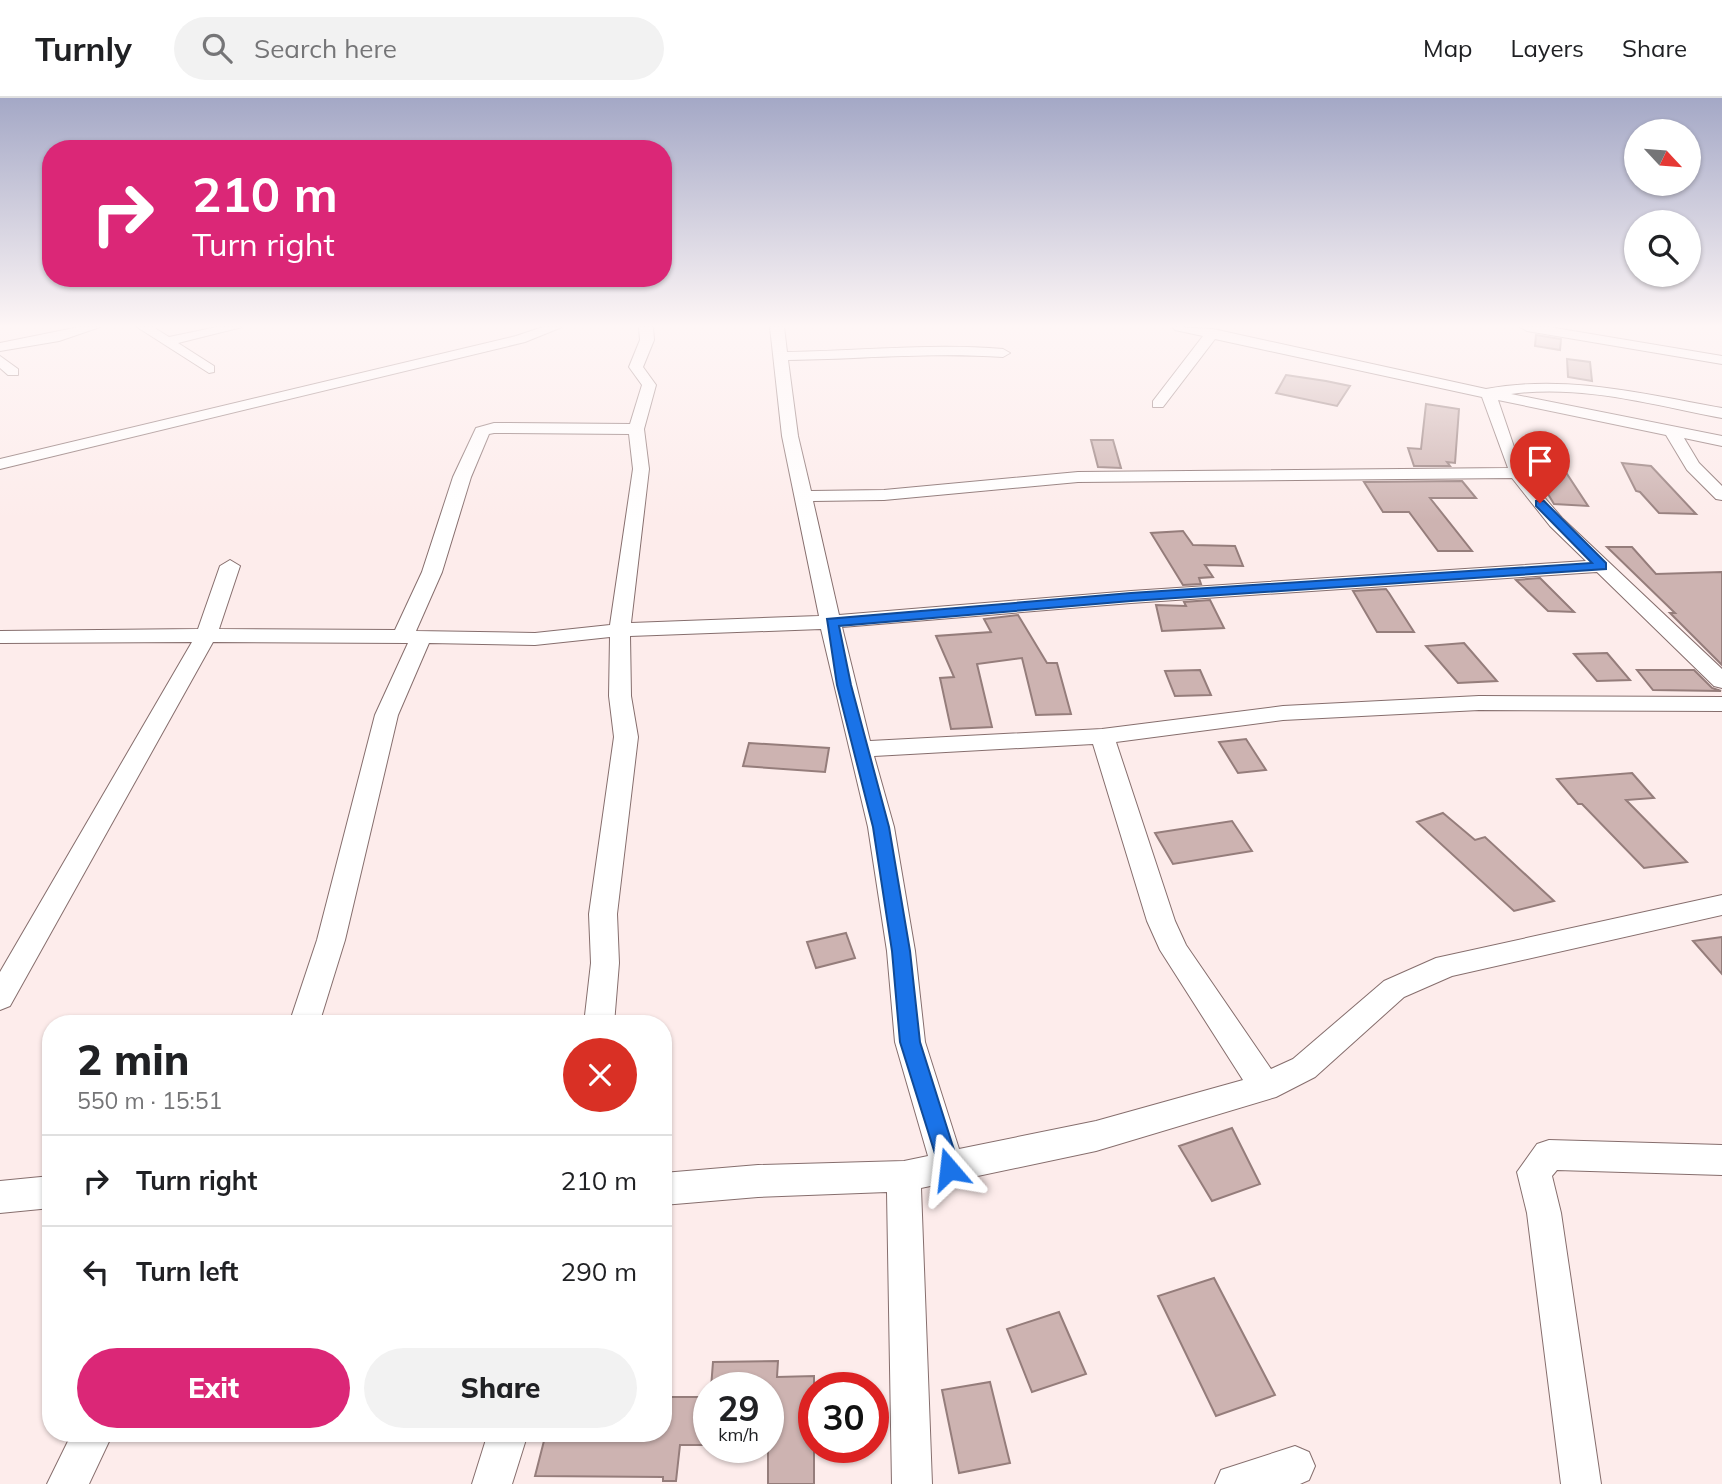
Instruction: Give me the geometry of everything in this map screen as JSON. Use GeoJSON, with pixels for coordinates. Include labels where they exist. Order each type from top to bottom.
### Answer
{"type":"FeatureCollection","features":[{"type":"Feature","properties":{"kind":"street"},"geometry":{"type":"LineString","coordinates":[[0,464],[301,392]]}},
{"type":"Feature","properties":{"kind":"street"},"geometry":{"type":"LineString","coordinates":[[600,1015],[605,963],[603,914],[626,737],[620,696],[620,630],[641,469],[636,429],[647,392]]}},
{"type":"Feature","properties":{"kind":"street"},"geometry":{"type":"LineString","coordinates":[[784,392],[790,436],[887,862],[901,951],[910,1042],[949,1169]]}},
{"type":"Feature","properties":{"kind":"street"},"geometry":{"type":"LineString","coordinates":[[1158,404],[1168,392]]}},
{"type":"Feature","properties":{"kind":"street"},"geometry":{"type":"LineString","coordinates":[[1482,392],[1722,441]]}},
{"type":"Feature","properties":{"kind":"street"},"geometry":{"type":"LineString","coordinates":[[1488,393],[1496,392]]}},
{"type":"Feature","properties":{"kind":"street"},"geometry":{"type":"LineString","coordinates":[[1577,412],[1604,392]]}},
{"type":"Feature","properties":{"kind":"street"},"geometry":{"type":"LineString","coordinates":[[1609,392],[1722,413]]}},
{"type":"Feature","properties":{"kind":"street"},"geometry":{"type":"LineString","coordinates":[[1488,393],[1524,485],[1556,522],[1722,681]]}},
{"type":"Feature","properties":{"kind":"street"},"geometry":{"type":"LineString","coordinates":[[308,1015],[323,976],[384,713],[405,663],[461,477],[482,431],[494,428],[636,429]]}},
{"type":"Feature","properties":{"kind":"street"},"geometry":{"type":"LineString","coordinates":[[1673,431],[1677,446],[1699,475],[1722,495]]}},
{"type":"Feature","properties":{"kind":"street"},"geometry":{"type":"LineString","coordinates":[[804,496],[884,495],[1078,477],[1518,473]]}},
{"type":"Feature","properties":{"kind":"street"},"geometry":{"type":"LineString","coordinates":[[0,998],[206,636],[230,566]]}},
{"type":"Feature","properties":{"kind":"street"},"geometry":{"type":"LineString","coordinates":[[0,637],[535,639],[620,630],[831,622],[1131,597],[1602,566]]}},
{"type":"Feature","properties":{"kind":"street"},"geometry":{"type":"LineString","coordinates":[[860,749],[1102,736],[1283,713],[1479,702],[1722,704]]}},
{"type":"Feature","properties":{"kind":"street"},"geometry":{"type":"LineString","coordinates":[[1102,736],[1139,844],[1161,920],[1174,950],[1265,1087]]}},
{"type":"Feature","properties":{"kind":"street"},"geometry":{"type":"LineString","coordinates":[[672,1188],[758,1181],[904,1176],[949,1169],[1096,1136],[1265,1087],[1304,1069],[1394,989],[1446,966],[1722,905]]}},
{"type":"Feature","properties":{"kind":"street"},"geometry":{"type":"LineString","coordinates":[[1581,1484],[1544,1213],[1534,1172],[1549,1155],[1722,1160]]}},
{"type":"Feature","properties":{"kind":"street"},"geometry":{"type":"LineString","coordinates":[[904,1176],[912,1484]]}},
{"type":"Feature","properties":{"kind":"street"},"geometry":{"type":"LineString","coordinates":[[0,1197],[42,1193]]}},
{"type":"Feature","properties":{"kind":"street"},"geometry":{"type":"LineString","coordinates":[[67,1484],[88,1442]]}},
{"type":"Feature","properties":{"kind":"street"},"geometry":{"type":"LineString","coordinates":[[492,1484],[505,1442]]}},
{"type":"Feature","properties":{"kind":"street"},"geometry":{"type":"LineString","coordinates":[[1235,1484],[1295,1466]]}},
{"type":"Feature","properties":{"kind":"building"},"geometry":{"type":"Polygon","coordinates":[[[1277,392],[1346,392],[1337,406],[1277,392]]]}},
{"type":"Feature","properties":{"kind":"building"},"geometry":{"type":"Polygon","coordinates":[[[1426,404],[1459,409],[1455,463],[1447,462],[1450,466],[1414,466],[1408,448],[1421,449],[1426,404]]]}},
{"type":"Feature","properties":{"kind":"building"},"geometry":{"type":"Polygon","coordinates":[[[1091,440],[1113,440],[1121,468],[1098,467],[1091,440]]]}},
{"type":"Feature","properties":{"kind":"building"},"geometry":{"type":"Polygon","coordinates":[[[1622,463],[1651,466],[1696,514],[1659,513],[1636,491],[1622,463]]]}},
{"type":"Feature","properties":{"kind":"building"},"geometry":{"type":"Polygon","coordinates":[[[1534,471],[1567,474],[1588,506],[1554,504],[1534,471]]]}},
{"type":"Feature","properties":{"kind":"building"},"geometry":{"type":"Polygon","coordinates":[[[1462,481],[1476,498],[1430,498],[1472,551],[1438,551],[1409,512],[1383,512],[1364,482],[1462,481]]]}},
{"type":"Feature","properties":{"kind":"building"},"geometry":{"type":"Polygon","coordinates":[[[1183,531],[1193,545],[1235,546],[1243,566],[1205,565],[1213,577],[1199,578],[1201,584],[1183,585],[1151,533],[1183,531]]]}},
{"type":"Feature","properties":{"kind":"building"},"geometry":{"type":"Polygon","coordinates":[[[1607,547],[1632,547],[1656,574],[1722,572],[1722,665],[1670,613],[1675,613],[1607,547]]]}},
{"type":"Feature","properties":{"kind":"building"},"geometry":{"type":"Polygon","coordinates":[[[1540,578],[1574,612],[1548,611],[1516,580],[1540,578]]]}},
{"type":"Feature","properties":{"kind":"building"},"geometry":{"type":"Polygon","coordinates":[[[1386,589],[1414,632],[1377,632],[1353,591],[1386,589]]]}},
{"type":"Feature","properties":{"kind":"building"},"geometry":{"type":"Polygon","coordinates":[[[1210,600],[1224,628],[1162,631],[1156,605],[1186,606],[1184,602],[1210,600]]]}},
{"type":"Feature","properties":{"kind":"building"},"geometry":{"type":"Polygon","coordinates":[[[1018,615],[1047,663],[1057,663],[1071,714],[1036,715],[1022,658],[977,664],[992,727],[951,729],[940,678],[954,677],[936,636],[991,632],[984,619],[1018,615]]]}},
{"type":"Feature","properties":{"kind":"building"},"geometry":{"type":"Polygon","coordinates":[[[1464,643],[1497,681],[1458,683],[1426,646],[1464,643]]]}},
{"type":"Feature","properties":{"kind":"building"},"geometry":{"type":"Polygon","coordinates":[[[1607,653],[1630,680],[1597,681],[1574,654],[1607,653]]]}},
{"type":"Feature","properties":{"kind":"building"},"geometry":{"type":"Polygon","coordinates":[[[1200,670],[1211,695],[1175,696],[1165,671],[1200,670]]]}},
{"type":"Feature","properties":{"kind":"building"},"geometry":{"type":"Polygon","coordinates":[[[1637,670],[1694,670],[1712,688],[1721,691],[1653,690],[1637,670]]]}},
{"type":"Feature","properties":{"kind":"building"},"geometry":{"type":"Polygon","coordinates":[[[1246,739],[1266,770],[1238,773],[1219,742],[1246,739]]]}},
{"type":"Feature","properties":{"kind":"building"},"geometry":{"type":"Polygon","coordinates":[[[749,743],[829,748],[825,772],[743,766],[749,743]]]}},
{"type":"Feature","properties":{"kind":"building"},"geometry":{"type":"Polygon","coordinates":[[[1632,773],[1654,798],[1626,800],[1687,862],[1644,868],[1582,804],[1578,804],[1557,779],[1632,773]]]}},
{"type":"Feature","properties":{"kind":"building"},"geometry":{"type":"Polygon","coordinates":[[[1443,813],[1475,840],[1485,837],[1554,901],[1514,911],[1417,822],[1443,813]]]}},
{"type":"Feature","properties":{"kind":"building"},"geometry":{"type":"Polygon","coordinates":[[[1232,821],[1252,851],[1173,864],[1155,833],[1232,821]]]}},
{"type":"Feature","properties":{"kind":"building"},"geometry":{"type":"Polygon","coordinates":[[[846,933],[855,958],[816,968],[807,942],[846,933]]]}},
{"type":"Feature","properties":{"kind":"building"},"geometry":{"type":"Polygon","coordinates":[[[1722,937],[1722,974],[1693,941],[1722,937]]]}},
{"type":"Feature","properties":{"kind":"building"},"geometry":{"type":"Polygon","coordinates":[[[1232,1128],[1260,1184],[1212,1201],[1179,1146],[1232,1128]]]}},
{"type":"Feature","properties":{"kind":"building"},"geometry":{"type":"Polygon","coordinates":[[[1214,1278],[1275,1395],[1216,1416],[1158,1296],[1214,1278]]]}},
{"type":"Feature","properties":{"kind":"building"},"geometry":{"type":"Polygon","coordinates":[[[1059,1312],[1086,1374],[1032,1392],[1007,1329],[1059,1312]]]}},
{"type":"Feature","properties":{"kind":"building"},"geometry":{"type":"Polygon","coordinates":[[[778,1361],[777,1372],[712,1372],[713,1362],[778,1361]]]}},
{"type":"Feature","properties":{"kind":"building"},"geometry":{"type":"Polygon","coordinates":[[[798,1376],[798,1463],[814,1463],[814,1484],[768,1484],[768,1463],[784,1463],[784,1377],[798,1376]]]}},
{"type":"Feature","properties":{"kind":"building"},"geometry":{"type":"Polygon","coordinates":[[[990,1382],[1010,1463],[959,1473],[942,1390],[990,1382]]]}},
{"type":"Feature","properties":{"kind":"building"},"geometry":{"type":"Polygon","coordinates":[[[672,1397],[693,1397],[693,1445],[680,1445],[676,1481],[663,1481],[663,1477],[535,1476],[544,1442],[672,1442],[672,1397]]]}},
{"type":"Feature","properties":{"kind":"route"},"geometry":{"type":"LineString","coordinates":[[949,1169],[910,1042],[901,951],[881,827],[844,685],[831,622],[1131,597],[1602,566],[1540,503]]}}]}
